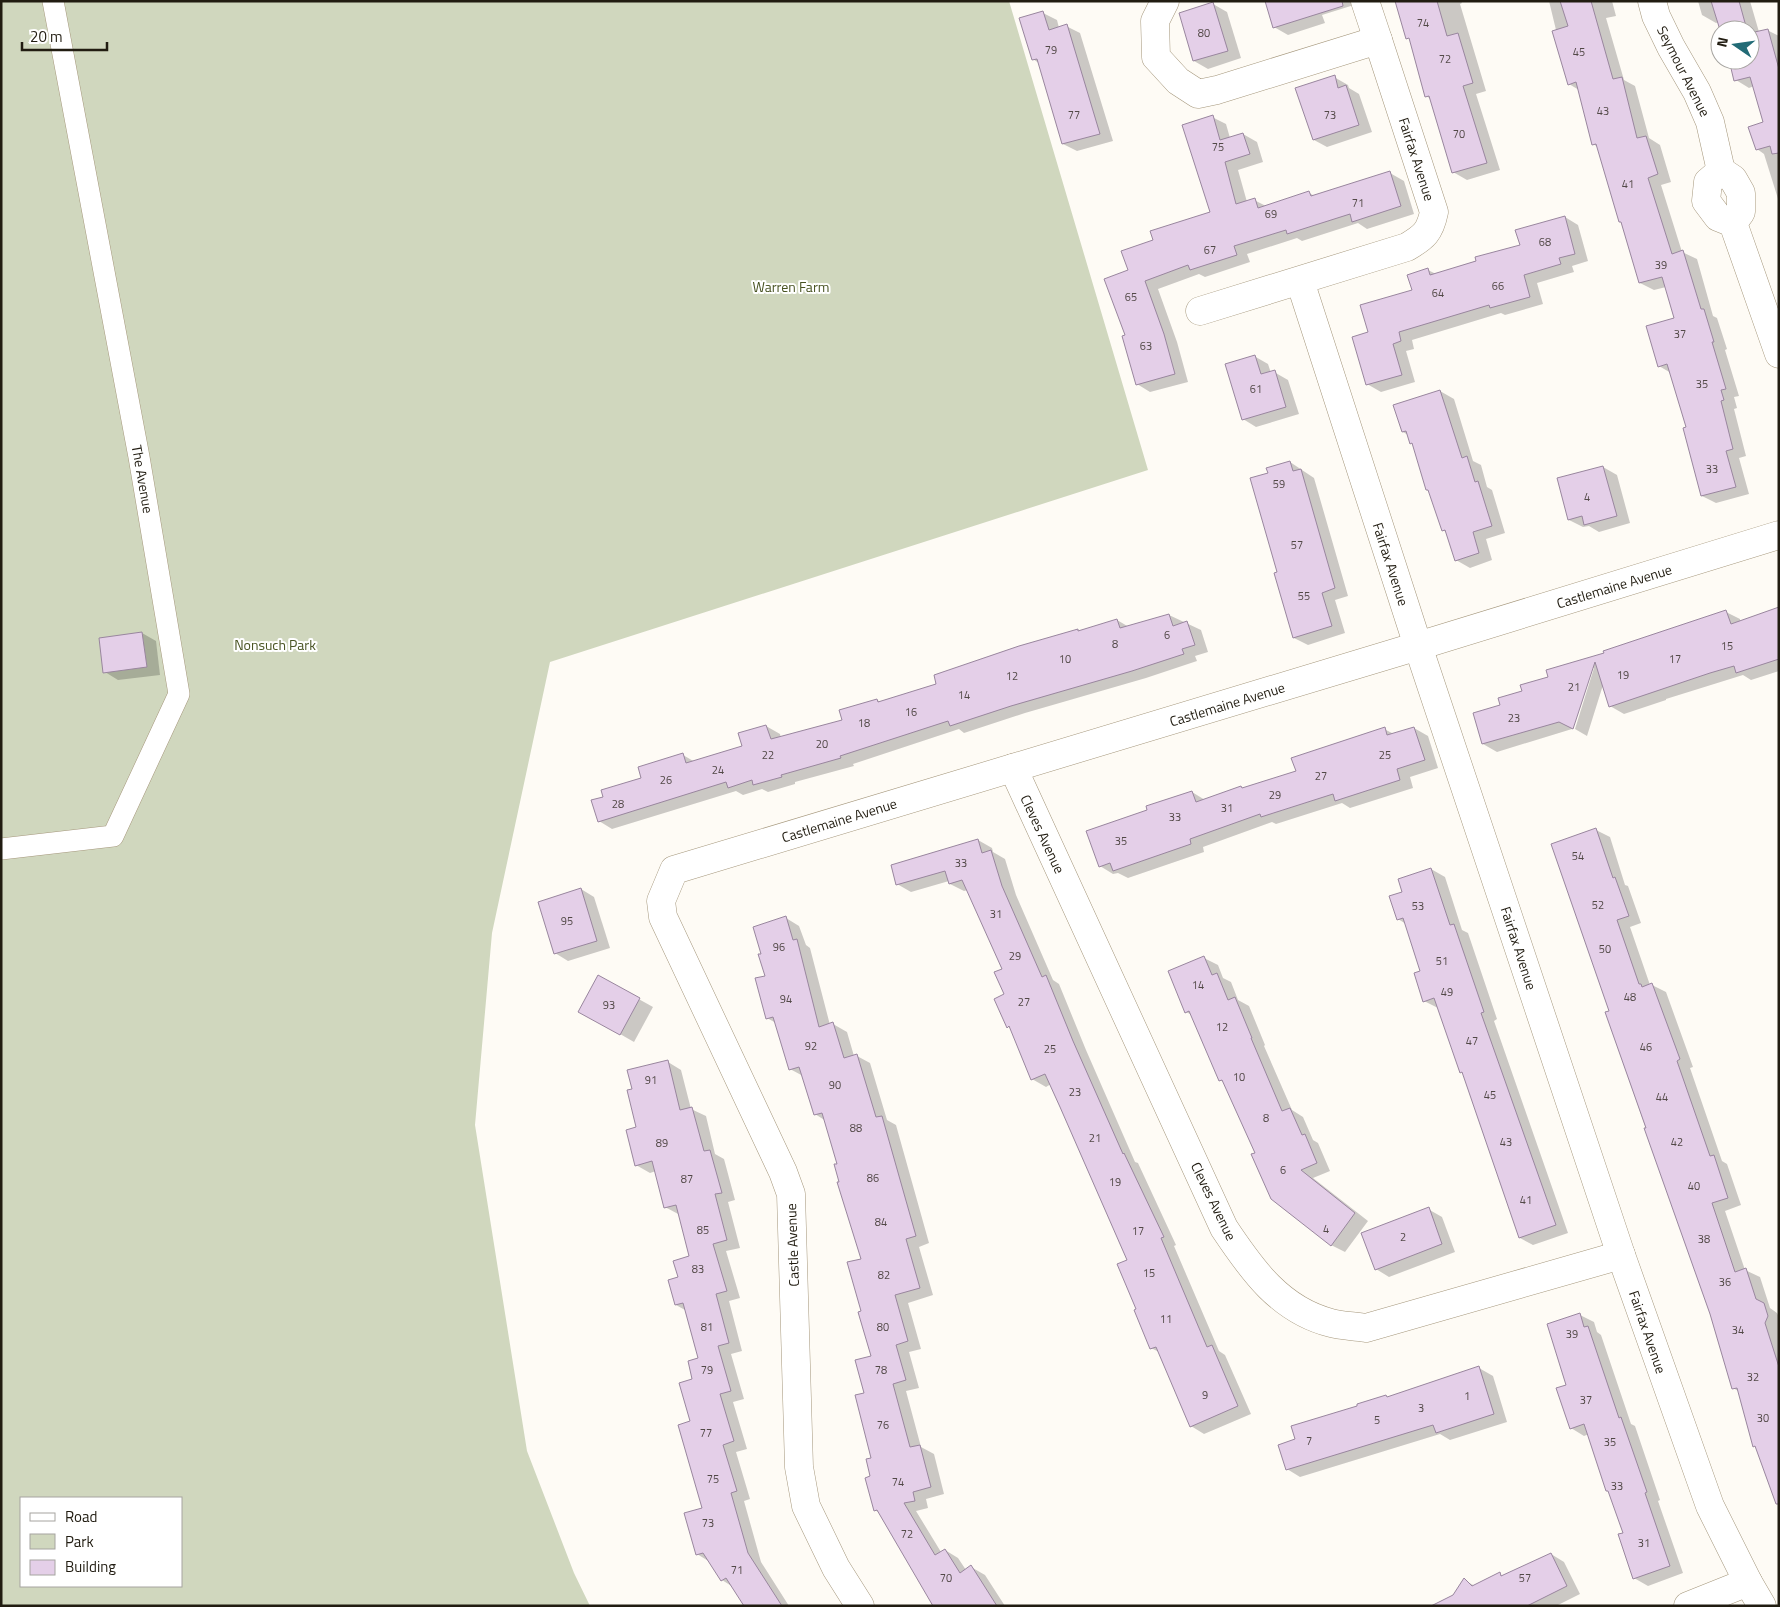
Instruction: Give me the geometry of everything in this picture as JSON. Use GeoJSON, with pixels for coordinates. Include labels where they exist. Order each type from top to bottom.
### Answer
{"type":"FeatureCollection","features":[{"type":"Feature","properties":{"kind":"street","name":"The Avenue"},"geometry":{"type":"LineString","coordinates":[[1,849],[112,836],[179,694],[139,457],[53,1]]}},
{"type":"Feature","properties":{"kind":"street"},"geometry":{"type":"LineString","coordinates":[[1165,1],[1155,21],[1156,57],[1178,81],[1198,94],[1217,90],[1378,40]]}},
{"type":"Feature","properties":{"kind":"street","name":"Fairfax Avenue"},"geometry":{"type":"LineString","coordinates":[[1200,312],[1407,247],[1422,238],[1431,227],[1434,212],[1364,1]]}},
{"type":"Feature","properties":{"kind":"street","name":"Seymour Avenue"},"geometry":{"type":"LineString","coordinates":[[1652,1],[1656,16],[1697,92],[1710,122],[1721,171],[1708,182],[1706,201],[1718,217],[1733,223],[1779,354]]}},
{"type":"Feature","properties":{"kind":"street","name":"Fairfax Avenue"},"geometry":{"type":"LineString","coordinates":[[1300,281],[1418,646],[1622,1255],[1710,1506],[1762,1606]]}},
{"type":"Feature","properties":{"kind":"street","name":"Castlemaine Avenue"},"geometry":{"type":"LineString","coordinates":[[674,870],[1779,535]]}},
{"type":"Feature","properties":{"kind":"street","name":"Cleves Avenue"},"geometry":{"type":"LineString","coordinates":[[1014,768],[1224,1228],[1249,1266],[1275,1293],[1304,1314],[1331,1323],[1366,1328],[1622,1255]]}},
{"type":"Feature","properties":{"kind":"street","name":"Castle Avenue"},"geometry":{"type":"LineString","coordinates":[[674,870],[661,901],[663,917],[783,1172],[791,1194],[799,1467],[806,1506],[836,1568],[860,1606]]}},
{"type":"Feature","properties":{"kind":"street"},"geometry":{"type":"LineString","coordinates":[[1688,1606],[1748,1582]]}},
{"type":"Feature","properties":{"kind":"green space","name":"Nonsuch Park"},"geometry":{"type":"Polygon","coordinates":[[[1,1],[1009,1],[1148,470],[550,662],[492,933],[475,1125],[527,1451],[574,1573],[590,1606],[1,1606],[1,1]]]}},
{"type":"Feature","properties":{"kind":"building"},"geometry":{"type":"Polygon","coordinates":[[[1265,1],[1342,1],[1343,6],[1273,28],[1265,1]]]}},
{"type":"Feature","properties":{"kind":"building"},"geometry":{"type":"Polygon","coordinates":[[[1395,1],[1437,1],[1447,36],[1458,33],[1473,83],[1463,86],[1487,163],[1452,173],[1429,96],[1425,97],[1409,38],[1406,39],[1395,1]]]}},
{"type":"Feature","properties":{"kind":"building"},"geometry":{"type":"Polygon","coordinates":[[[1560,1],[1591,1],[1613,79],[1622,77],[1637,138],[1646,136],[1658,174],[1648,178],[1672,254],[1683,250],[1701,309],[1704,309],[1714,342],[1712,342],[1726,389],[1721,390],[1724,400],[1721,401],[1733,449],[1726,451],[1736,487],[1701,496],[1683,428],[1686,427],[1667,364],[1658,367],[1646,326],[1674,318],[1662,277],[1639,283],[1596,144],[1592,145],[1576,82],[1568,85],[1552,31],[1568,26],[1560,1]]]}},
{"type":"Feature","properties":{"kind":"building"},"geometry":{"type":"Polygon","coordinates":[[[1711,1],[1739,1],[1744,20],[1717,20],[1711,1]]]}},
{"type":"Feature","properties":{"kind":"building"},"geometry":{"type":"Polygon","coordinates":[[[1213,2],[1228,51],[1193,61],[1179,13],[1213,2]]]}},
{"type":"Feature","properties":{"kind":"building"},"geometry":{"type":"Polygon","coordinates":[[[1043,11],[1049,30],[1067,24],[1100,134],[1062,144],[1037,59],[1032,60],[1019,18],[1043,11]]]}},
{"type":"Feature","properties":{"kind":"building"},"geometry":{"type":"Polygon","coordinates":[[[1768,29],[1779,69],[1779,153],[1772,154],[1770,146],[1756,150],[1748,127],[1763,122],[1750,77],[1734,81],[1731,70],[1760,70],[1760,31],[1768,29]]]}},
{"type":"Feature","properties":{"kind":"building"},"geometry":{"type":"Polygon","coordinates":[[[1335,75],[1338,88],[1346,85],[1359,125],[1313,140],[1295,88],[1335,75]]]}},
{"type":"Feature","properties":{"kind":"building"},"geometry":{"type":"Polygon","coordinates":[[[1213,115],[1220,140],[1243,133],[1250,154],[1225,162],[1236,204],[1255,198],[1258,208],[1309,191],[1311,196],[1390,171],[1401,206],[1352,222],[1350,214],[1287,234],[1286,230],[1234,246],[1237,255],[1190,270],[1188,265],[1145,281],[1164,334],[1175,374],[1136,385],[1122,336],[1125,335],[1104,279],[1128,270],[1121,251],[1153,240],[1150,231],[1210,212],[1182,125],[1213,115]]]}},
{"type":"Feature","properties":{"kind":"building"},"geometry":{"type":"Polygon","coordinates":[[[1565,216],[1575,254],[1559,258],[1561,264],[1524,275],[1530,297],[1490,308],[1489,305],[1399,332],[1401,341],[1393,344],[1402,375],[1366,385],[1352,337],[1368,332],[1360,305],[1412,290],[1407,275],[1428,268],[1430,275],[1476,261],[1475,257],[1520,245],[1515,230],[1565,216]]]}},
{"type":"Feature","properties":{"kind":"building"},"geometry":{"type":"Polygon","coordinates":[[[1255,355],[1261,374],[1275,370],[1286,407],[1242,420],[1225,364],[1255,355]]]}},
{"type":"Feature","properties":{"kind":"building"},"geometry":{"type":"Polygon","coordinates":[[[1440,390],[1462,458],[1467,456],[1475,482],[1478,481],[1492,526],[1473,532],[1479,553],[1455,561],[1445,530],[1442,531],[1428,490],[1426,490],[1412,443],[1410,444],[1406,431],[1402,432],[1393,405],[1440,390]]]}},
{"type":"Feature","properties":{"kind":"building"},"geometry":{"type":"Polygon","coordinates":[[[1290,461],[1293,471],[1301,469],[1335,588],[1322,593],[1332,626],[1293,638],[1274,573],[1277,572],[1250,478],[1268,473],[1266,468],[1290,461]]]}},
{"type":"Feature","properties":{"kind":"building"},"geometry":{"type":"Polygon","coordinates":[[[1603,466],[1617,516],[1584,525],[1582,516],[1568,520],[1557,478],[1603,466]]]}},
{"type":"Feature","properties":{"kind":"building"},"geometry":{"type":"Polygon","coordinates":[[[1779,607],[1779,659],[1736,673],[1734,666],[1609,707],[1595,662],[1573,729],[1559,722],[1482,744],[1473,713],[1500,705],[1498,698],[1522,691],[1520,685],[1548,677],[1546,670],[1604,653],[1603,651],[1726,610],[1731,624],[1779,607]]]}},
{"type":"Feature","properties":{"kind":"building"},"geometry":{"type":"Polygon","coordinates":[[[1169,614],[1173,626],[1187,621],[1195,645],[1182,649],[1184,654],[950,726],[948,721],[840,756],[841,758],[781,775],[782,777],[753,785],[752,780],[728,788],[726,782],[598,822],[591,800],[603,797],[601,790],[641,778],[638,767],[683,753],[686,763],[742,746],[738,733],[766,725],[771,739],[842,720],[839,710],[877,699],[878,702],[936,684],[934,675],[1019,646],[1117,619],[1120,628],[1169,614]]]}},
{"type":"Feature","properties":{"kind":"building"},"geometry":{"type":"Polygon","coordinates":[[[142,632],[147,667],[103,673],[99,638],[142,632]]]}},
{"type":"Feature","properties":{"kind":"building"},"geometry":{"type":"Polygon","coordinates":[[[1385,727],[1387,735],[1414,727],[1425,760],[1397,769],[1400,780],[1335,801],[1333,794],[1261,817],[1260,814],[1190,839],[1191,844],[1113,871],[1110,863],[1099,867],[1086,831],[1147,810],[1146,806],[1192,791],[1196,802],[1241,786],[1242,788],[1296,771],[1291,758],[1385,727]]]}},
{"type":"Feature","properties":{"kind":"building"},"geometry":{"type":"Polygon","coordinates":[[[1596,828],[1613,878],[1615,877],[1629,916],[1617,920],[1639,984],[1642,987],[1652,983],[1680,1059],[1677,1061],[1710,1156],[1714,1155],[1728,1198],[1712,1203],[1735,1272],[1746,1268],[1756,1299],[1764,1303],[1768,1316],[1765,1323],[1779,1367],[1779,1504],[1776,1504],[1755,1446],[1753,1447],[1737,1388],[1732,1389],[1710,1314],[1644,1128],[1646,1128],[1605,1012],[1609,1011],[1551,844],[1596,828]]]}},
{"type":"Feature","properties":{"kind":"building"},"geometry":{"type":"Polygon","coordinates":[[[978,839],[982,853],[991,850],[1002,886],[1042,977],[1046,975],[1123,1154],[1164,1237],[1161,1238],[1207,1347],[1212,1345],[1238,1406],[1190,1427],[1156,1347],[1150,1349],[1117,1264],[1127,1260],[1045,1074],[1031,1080],[1009,1026],[1007,1028],[994,999],[1004,994],[994,972],[1002,969],[962,880],[949,884],[945,871],[896,885],[891,865],[978,839]]]}},
{"type":"Feature","properties":{"kind":"building"},"geometry":{"type":"Polygon","coordinates":[[[1431,868],[1450,925],[1454,924],[1484,1012],[1481,1013],[1556,1225],[1519,1238],[1462,1072],[1460,1073],[1434,998],[1423,1002],[1414,973],[1420,971],[1403,918],[1397,920],[1389,896],[1402,892],[1398,879],[1431,868]]]}},
{"type":"Feature","properties":{"kind":"building"},"geometry":{"type":"Polygon","coordinates":[[[581,888],[597,941],[554,954],[538,902],[581,888]]]}},
{"type":"Feature","properties":{"kind":"building"},"geometry":{"type":"Polygon","coordinates":[[[786,916],[793,940],[797,939],[819,1027],[833,1022],[844,1058],[857,1054],[876,1117],[882,1116],[916,1236],[906,1239],[920,1288],[895,1295],[908,1341],[896,1345],[906,1380],[893,1384],[910,1447],[920,1445],[931,1487],[913,1492],[915,1501],[904,1503],[935,1555],[945,1549],[960,1573],[971,1565],[997,1606],[933,1606],[877,1510],[874,1511],[865,1478],[870,1476],[866,1459],[871,1458],[855,1395],[864,1393],[855,1360],[871,1356],[858,1312],[861,1311],[847,1262],[861,1259],[837,1182],[839,1182],[834,1164],[837,1164],[822,1113],[814,1115],[799,1067],[789,1070],[773,1017],[766,1019],[755,978],[765,976],[758,954],[761,954],[753,927],[786,916]]]}},
{"type":"Feature","properties":{"kind":"building"},"geometry":{"type":"Polygon","coordinates":[[[1204,956],[1212,975],[1217,973],[1228,1000],[1235,997],[1282,1111],[1290,1108],[1302,1135],[1305,1134],[1317,1163],[1301,1170],[1355,1213],[1331,1246],[1271,1199],[1251,1154],[1255,1153],[1222,1080],[1219,1081],[1189,1011],[1185,1013],[1168,971],[1204,956]]]}},
{"type":"Feature","properties":{"kind":"building"},"geometry":{"type":"Polygon","coordinates":[[[598,975],[640,998],[620,1035],[578,1012],[598,975]]]}},
{"type":"Feature","properties":{"kind":"building"},"geometry":{"type":"Polygon","coordinates":[[[668,1060],[680,1110],[692,1107],[704,1151],[710,1150],[722,1193],[715,1194],[727,1240],[713,1244],[727,1291],[716,1294],[729,1343],[718,1346],[731,1391],[720,1394],[734,1441],[723,1445],[737,1491],[731,1493],[748,1553],[782,1606],[744,1606],[726,1578],[721,1581],[703,1553],[696,1555],[684,1513],[702,1508],[678,1425],[690,1421],[679,1383],[692,1379],[688,1361],[698,1358],[683,1303],[675,1305],[668,1280],[678,1277],[673,1261],[689,1256],[676,1205],[664,1208],[652,1161],[635,1166],[626,1130],[636,1127],[627,1090],[632,1089],[627,1070],[668,1060]]]}},
{"type":"Feature","properties":{"kind":"building"},"geometry":{"type":"Polygon","coordinates":[[[1429,1207],[1442,1244],[1375,1270],[1361,1233],[1429,1207]]]}},
{"type":"Feature","properties":{"kind":"building"},"geometry":{"type":"Polygon","coordinates":[[[1580,1313],[1584,1327],[1588,1326],[1619,1418],[1621,1417],[1670,1566],[1633,1579],[1618,1534],[1623,1533],[1608,1491],[1606,1491],[1584,1424],[1570,1429],[1556,1388],[1566,1385],[1547,1324],[1580,1313]]]}},
{"type":"Feature","properties":{"kind":"building"},"geometry":{"type":"Polygon","coordinates":[[[1479,1366],[1494,1414],[1436,1433],[1433,1425],[1286,1470],[1278,1445],[1295,1439],[1291,1426],[1386,1395],[1387,1397],[1479,1366]]]}},
{"type":"Feature","properties":{"kind":"building"},"geometry":{"type":"Polygon","coordinates":[[[1551,1553],[1567,1586],[1527,1606],[1431,1606],[1453,1595],[1464,1578],[1472,1586],[1500,1572],[1501,1576],[1551,1553]]]}},
{"type":"Feature","properties":{"kind":"park label","name":"Warren Farm"},"geometry":{"type":"Point","coordinates":[791,286]}}]}
